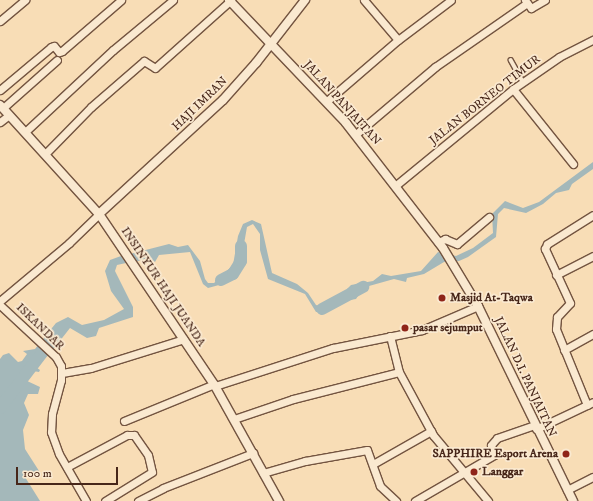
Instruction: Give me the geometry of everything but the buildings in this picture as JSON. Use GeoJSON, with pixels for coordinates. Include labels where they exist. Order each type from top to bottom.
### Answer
{"type":"FeatureCollection","features":[{"type":"Feature","properties":{"kind":"street"},"geometry":{"type":"LineString","coordinates":[[0,21],[25,0]]}},
{"type":"Feature","properties":{"kind":"street"},"geometry":{"type":"LineString","coordinates":[[0,90],[51,47],[62,51],[122,0]]}},
{"type":"Feature","properties":{"kind":"street"},"geometry":{"type":"LineString","coordinates":[[25,132],[113,50],[173,0]]}},
{"type":"Feature","properties":{"kind":"street","name":"HAJI IMRAN"},"geometry":{"type":"LineString","coordinates":[[99,214],[223,100],[271,44],[305,0]]}},
{"type":"Feature","properties":{"kind":"street"},"geometry":{"type":"LineString","coordinates":[[364,0],[398,40]]}},
{"type":"Feature","properties":{"kind":"street"},"geometry":{"type":"LineString","coordinates":[[327,101],[398,40],[451,0]]}},
{"type":"Feature","properties":{"kind":"street"},"geometry":{"type":"LineString","coordinates":[[356,134],[435,67],[526,2],[533,7],[545,0]]}},
{"type":"Feature","properties":{"kind":"street"},"geometry":{"type":"LineString","coordinates":[[45,154],[91,108],[144,61],[156,68],[230,1]]}},
{"type":"Feature","properties":{"kind":"street","name":"JALAN PANJAITAN"},"geometry":{"type":"LineString","coordinates":[[230,1],[327,101],[356,134],[441,245],[452,265]]}},
{"type":"Feature","properties":{"kind":"street","name":"JALAN BORNEO TIMUR"},"geometry":{"type":"LineString","coordinates":[[395,186],[513,89],[559,57],[593,40]]}},
{"type":"Feature","properties":{"kind":"street"},"geometry":{"type":"LineString","coordinates":[[1,107],[56,60]]}},
{"type":"Feature","properties":{"kind":"street"},"geometry":{"type":"LineString","coordinates":[[513,89],[573,164]]}},
{"type":"Feature","properties":{"kind":"street","name":"INSINYUR HAJI JUANDA"},"geometry":{"type":"LineString","coordinates":[[1,107],[99,214],[135,265],[214,385],[279,501]]}},
{"type":"Feature","properties":{"kind":"street"},"geometry":{"type":"LineString","coordinates":[[0,122],[9,115]]}},
{"type":"Feature","properties":{"kind":"street"},"geometry":{"type":"LineString","coordinates":[[0,301],[69,244],[99,214]]}},
{"type":"Feature","properties":{"kind":"street"},"geometry":{"type":"LineString","coordinates":[[415,501],[494,455],[491,444],[497,438],[535,427],[590,404],[557,334],[556,320],[570,303],[556,275],[545,247],[593,215]]}},
{"type":"Feature","properties":{"kind":"street"},"geometry":{"type":"LineString","coordinates":[[441,245],[445,239],[457,244],[490,217]]}},
{"type":"Feature","properties":{"kind":"street"},"geometry":{"type":"LineString","coordinates":[[556,275],[593,256]]}},
{"type":"Feature","properties":{"kind":"street","name":"JALAN D.I. PANJAITAN"},"geometry":{"type":"LineString","coordinates":[[452,265],[478,306],[535,427],[573,501]]}},
{"type":"Feature","properties":{"kind":"street","name":"ISKANDAR"},"geometry":{"type":"LineString","coordinates":[[0,304],[56,358],[62,373]]}},
{"type":"Feature","properties":{"kind":"street"},"geometry":{"type":"LineString","coordinates":[[124,421],[214,385],[333,348],[427,329],[478,306]]}},
{"type":"Feature","properties":{"kind":"street"},"geometry":{"type":"LineString","coordinates":[[564,350],[593,334]]}},
{"type":"Feature","properties":{"kind":"street"},"geometry":{"type":"LineString","coordinates":[[390,336],[399,372],[431,431],[463,473],[488,501]]}},
{"type":"Feature","properties":{"kind":"street"},"geometry":{"type":"LineString","coordinates":[[86,501],[53,440],[51,428],[52,414],[62,373],[91,368],[184,339]]}},
{"type":"Feature","properties":{"kind":"street"},"geometry":{"type":"LineString","coordinates":[[234,419],[292,399],[399,372]]}},
{"type":"Feature","properties":{"kind":"street"},"geometry":{"type":"LineString","coordinates":[[373,464],[431,431]]}},
{"type":"Feature","properties":{"kind":"street"},"geometry":{"type":"LineString","coordinates":[[67,466],[127,434],[134,435],[148,455],[152,472],[105,501]]}},
{"type":"Feature","properties":{"kind":"street"},"geometry":{"type":"LineString","coordinates":[[264,473],[305,461],[367,450],[380,486],[396,501]]}},
{"type":"Feature","properties":{"kind":"street"},"geometry":{"type":"LineString","coordinates":[[138,501],[162,488],[253,453]]}},
{"type":"Feature","properties":{"kind":"street"},"geometry":{"type":"LineString","coordinates":[[567,490],[593,477]]}},
{"type":"Feature","properties":{"kind":"lane"},"geometry":{"type":"LineString","coordinates":[[511,60],[523,82]]}},
{"type":"Feature","properties":{"kind":"shaded area"},"geometry":{"type":"Polygon","coordinates":[[[593,162],[593,169],[572,184],[569,190],[556,193],[543,204],[526,213],[504,208],[498,214],[496,237],[468,257],[459,261],[444,262],[424,274],[407,278],[406,282],[394,279],[369,286],[362,290],[356,299],[350,300],[347,289],[351,285],[373,281],[382,274],[391,276],[421,271],[438,252],[456,256],[473,248],[493,233],[492,214],[505,201],[523,208],[539,202],[593,162]]]}},
{"type":"Feature","properties":{"kind":"shaded area"},"geometry":{"type":"Polygon","coordinates":[[[252,220],[261,224],[272,273],[297,284],[308,293],[316,305],[323,307],[336,300],[337,306],[329,311],[316,312],[305,294],[268,279],[260,250],[260,234],[253,224],[247,227],[241,261],[233,274],[219,285],[208,288],[203,284],[190,252],[159,255],[155,262],[148,258],[135,262],[130,254],[169,244],[178,247],[188,245],[200,261],[205,279],[208,283],[214,283],[233,265],[238,236],[243,224],[252,220]]]}},
{"type":"Feature","properties":{"kind":"shaded area"},"geometry":{"type":"Polygon","coordinates":[[[121,256],[126,263],[117,265],[115,271],[133,307],[133,317],[99,328],[96,336],[87,338],[70,328],[48,356],[34,358],[33,365],[40,370],[39,372],[27,370],[25,380],[40,387],[38,394],[28,394],[24,403],[29,415],[23,430],[25,449],[41,474],[39,477],[32,473],[25,477],[40,501],[0,501],[0,359],[3,355],[9,353],[18,362],[22,361],[27,354],[23,351],[35,349],[56,323],[68,317],[82,325],[104,320],[124,309],[111,291],[105,271],[110,260],[121,256]]]}},
{"type":"Feature","properties":{"kind":"waterway"},"geometry":{"type":"LineString","coordinates":[[221,280],[233,274],[241,261],[241,246]]}},
{"type":"Feature","properties":{"kind":"waterway"},"geometry":{"type":"LineString","coordinates":[[322,309],[363,287]]}},
{"type":"Feature","properties":{"kind":"waterway"},"geometry":{"type":"LineString","coordinates":[[0,408],[49,344]]}},
{"type":"Feature","properties":{"kind":"place","name":"Masjid At-Taqwa"},"geometry":{"type":"Point","coordinates":[442,298]}},
{"type":"Feature","properties":{"kind":"place","name":"pasar sejumput"},"geometry":{"type":"Point","coordinates":[405,328]}},
{"type":"Feature","properties":{"kind":"place","name":"SAPPHIRE Esport Arena"},"geometry":{"type":"Point","coordinates":[566,454]}},
{"type":"Feature","properties":{"kind":"place","name":"Langgar"},"geometry":{"type":"Point","coordinates":[474,472]}}]}
